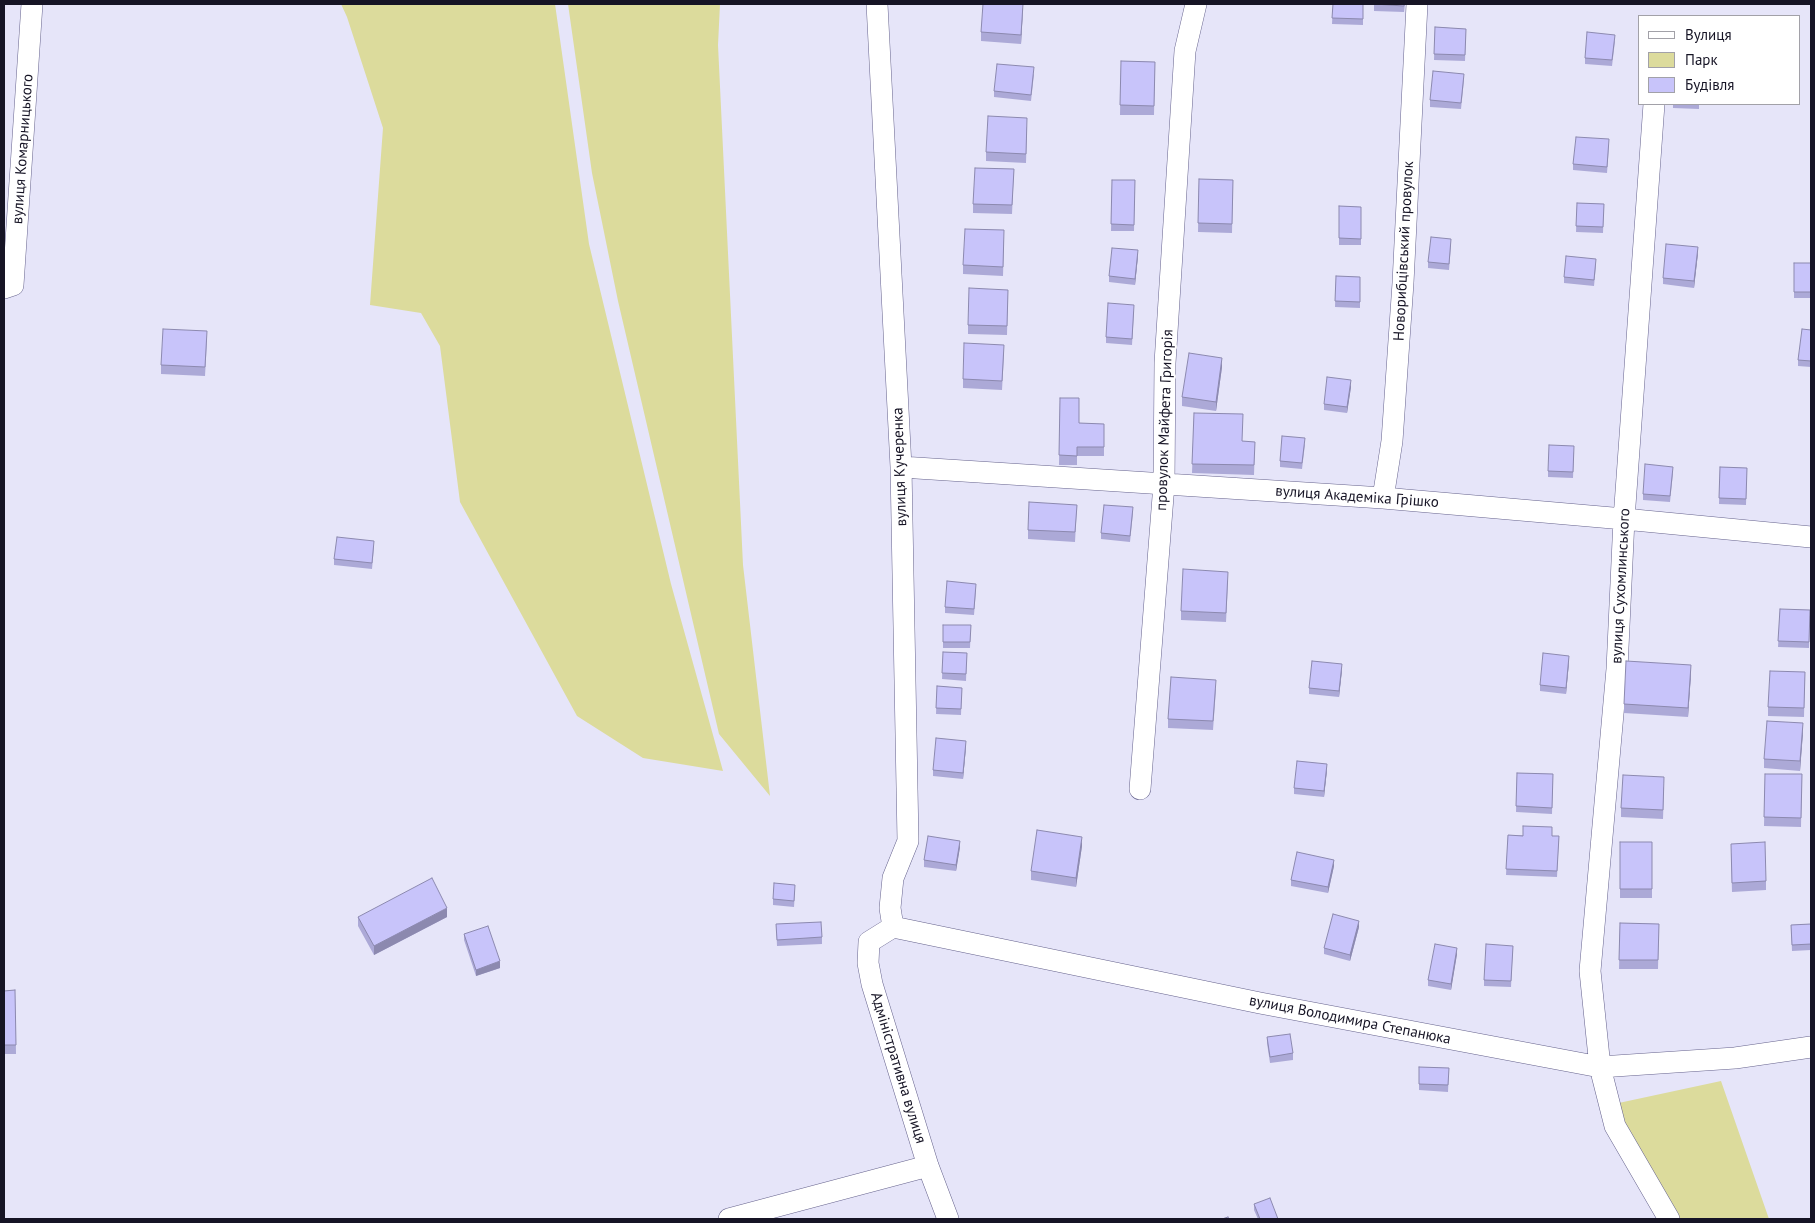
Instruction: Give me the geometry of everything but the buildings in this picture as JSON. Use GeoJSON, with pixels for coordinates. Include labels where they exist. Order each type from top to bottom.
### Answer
{"type":"FeatureCollection","features":[{"type":"Feature","properties":{"kind":"street","name":"вулиця Комарницького"},"geometry":{"type":"LineString","coordinates":[[4,288],[13,285],[32,4]]}},
{"type":"Feature","properties":{"kind":"street","name":"вулиця Кучеренка"},"geometry":{"type":"LineString","coordinates":[[877,4],[901,467],[908,840],[893,878],[890,908],[893,927]]}},
{"type":"Feature","properties":{"kind":"street","name":"провулок Майфета Григорія"},"geometry":{"type":"LineString","coordinates":[[1140,790],[1164,484],[1165,363],[1185,51],[1196,4]]}},
{"type":"Feature","properties":{"kind":"street","name":"Новорибцівський провулок"},"geometry":{"type":"LineString","coordinates":[[1383,498],[1392,441],[1403,283],[1417,4]]}},
{"type":"Feature","properties":{"kind":"street","name":"вулиця Сухомлинського"},"geometry":{"type":"LineString","coordinates":[[1654,105],[1624,518],[1617,669],[1590,971],[1600,1067],[1615,1126],[1668,1219]]}},
{"type":"Feature","properties":{"kind":"street","name":"вулиця Академіка Грішко"},"geometry":{"type":"LineString","coordinates":[[901,467],[1383,498],[1624,518],[1811,537]]}},
{"type":"Feature","properties":{"kind":"street","name":"вулиця Володимира Степанюка"},"geometry":{"type":"LineString","coordinates":[[893,927],[1242,999],[1600,1067],[1735,1058],[1811,1047]]}},
{"type":"Feature","properties":{"kind":"street","name":"Адміністративна вулиця"},"geometry":{"type":"LineString","coordinates":[[893,927],[869,942],[868,963],[872,984],[928,1166],[948,1219]]}},
{"type":"Feature","properties":{"kind":"street"},"geometry":{"type":"LineString","coordinates":[[728,1219],[928,1166]]}},
{"type":"Feature","properties":{"kind":"green space"},"geometry":{"type":"Polygon","coordinates":[[[341,4],[555,4],[589,244],[671,584],[723,771],[643,758],[577,716],[460,502],[440,346],[421,313],[370,305],[383,128],[347,17],[341,4]]]}},
{"type":"Feature","properties":{"kind":"green space"},"geometry":{"type":"Polygon","coordinates":[[[568,4],[720,4],[718,45],[743,565],[770,796],[719,734],[618,301],[592,173],[568,4]]]}},
{"type":"Feature","properties":{"kind":"green space"},"geometry":{"type":"Polygon","coordinates":[[[1721,1081],[1769,1219],[1679,1219],[1614,1104],[1721,1081]]]}}]}
